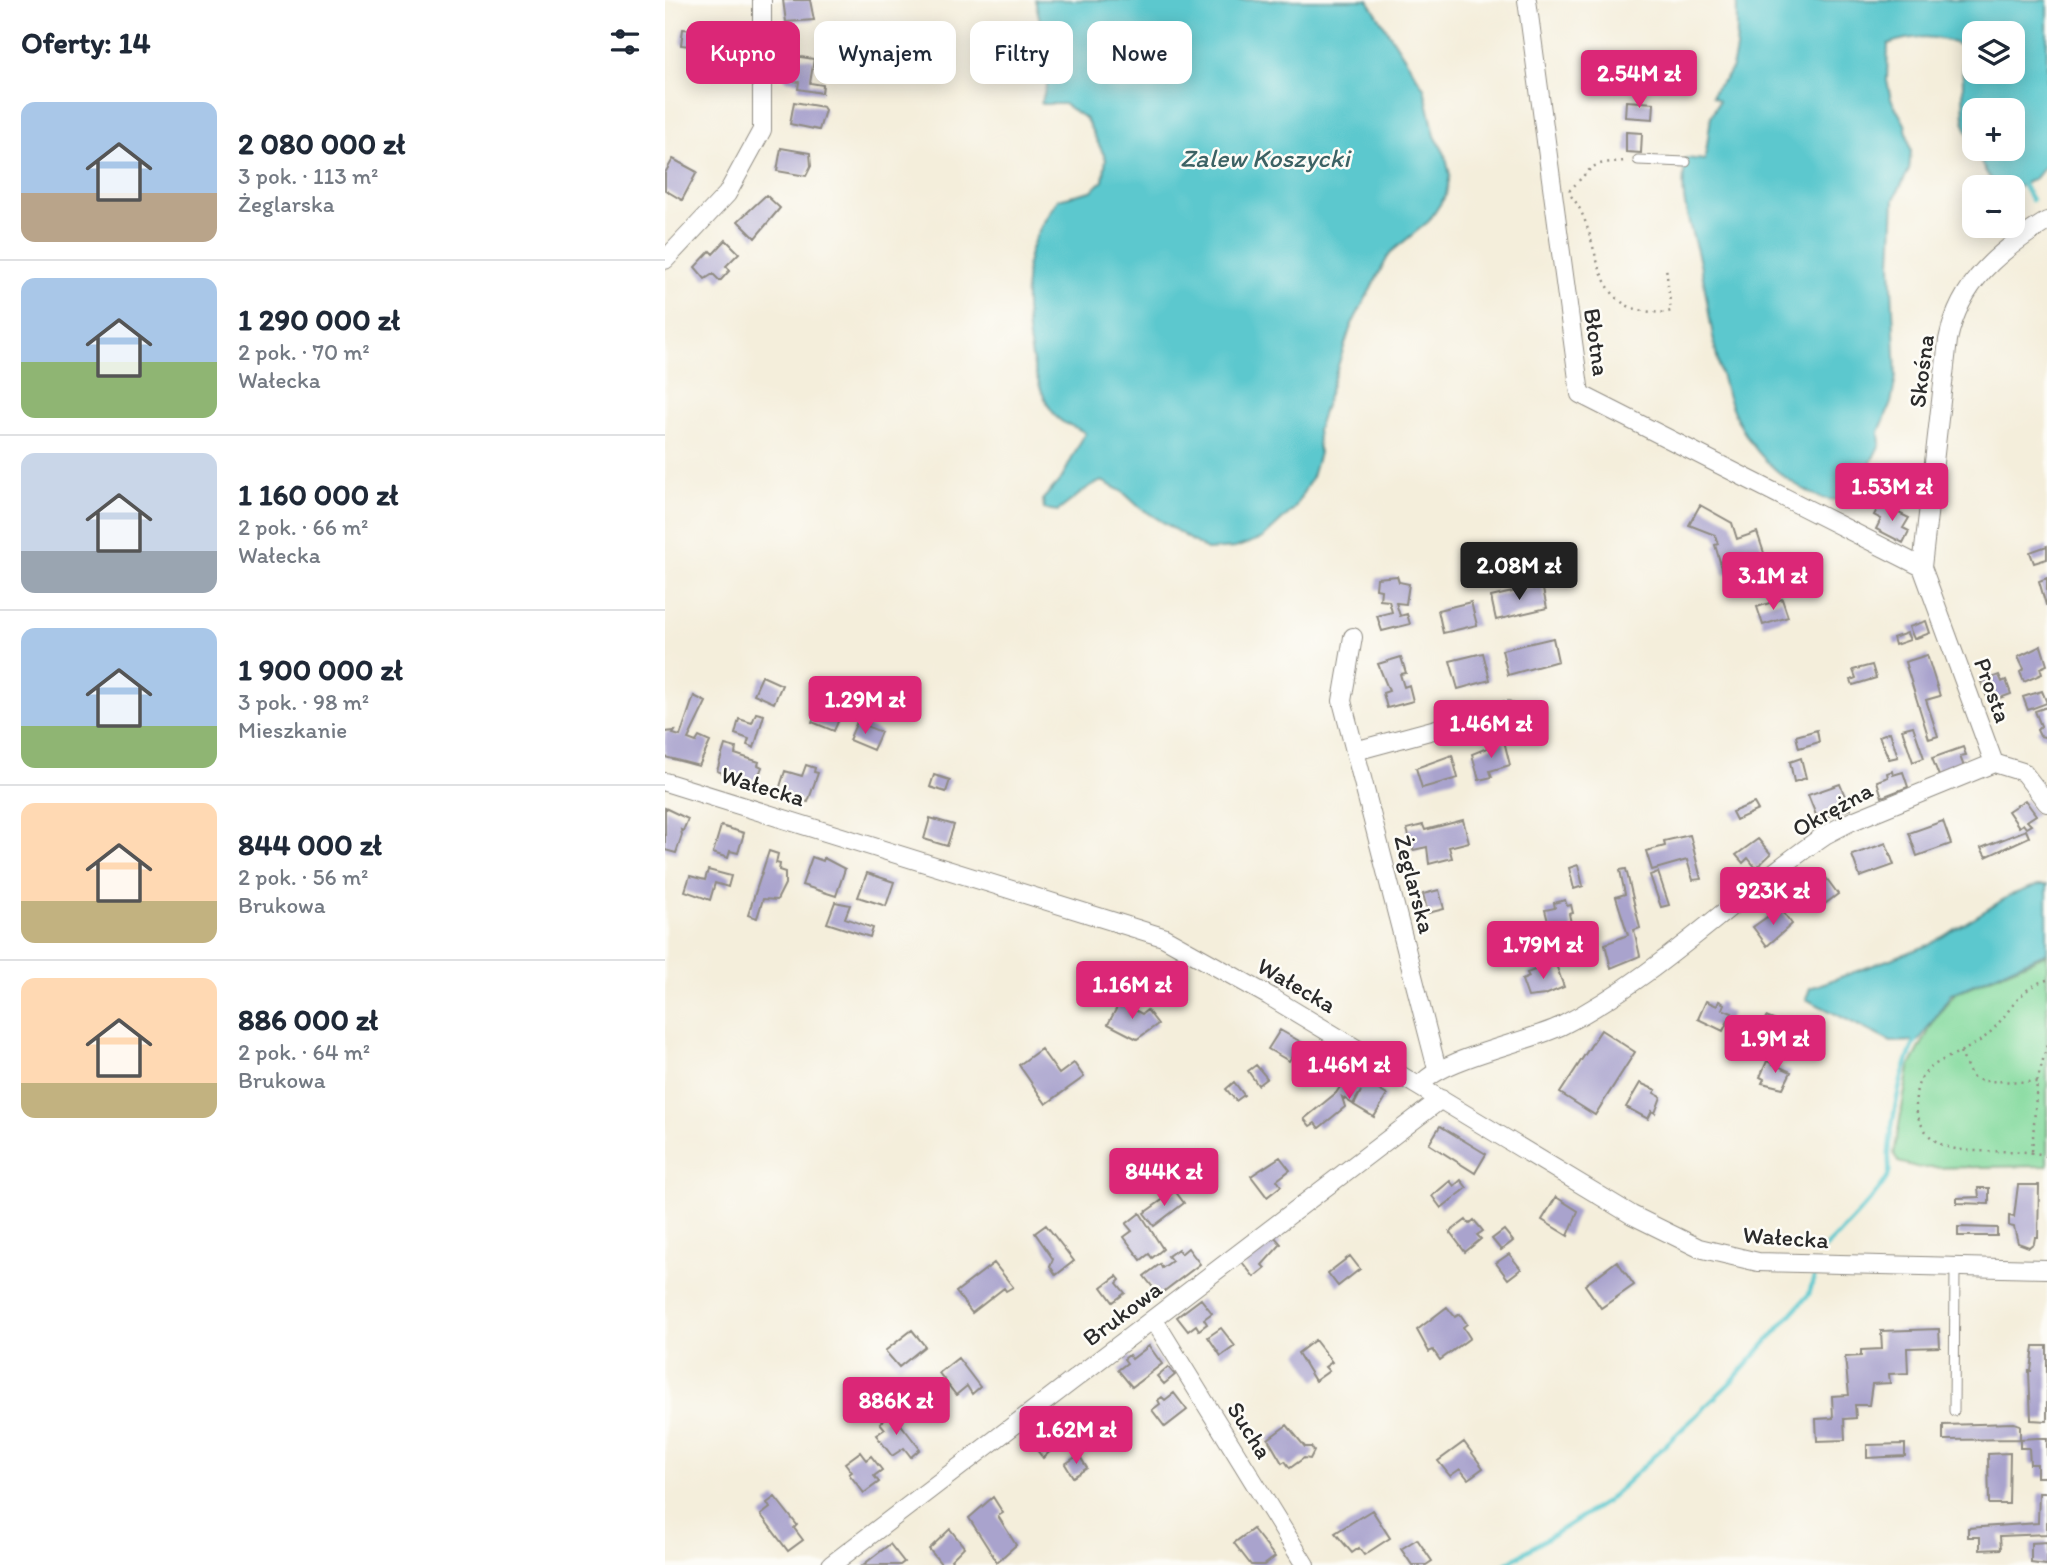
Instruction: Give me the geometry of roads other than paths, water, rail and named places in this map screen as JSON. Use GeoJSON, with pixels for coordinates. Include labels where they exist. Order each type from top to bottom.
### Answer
{"type":"FeatureCollection","features":[{"type":"Feature","properties":{"kind":"street"},"geometry":{"type":"LineString","coordinates":[[665,260],[727,194],[762,130],[762,0]]}},
{"type":"Feature","properties":{"kind":"street","name":"Błotna"},"geometry":{"type":"LineString","coordinates":[[1527,0],[1580,394],[1922,567]]}},
{"type":"Feature","properties":{"kind":"street","name":"Skośna"},"geometry":{"type":"LineString","coordinates":[[1922,567],[1948,340],[1954,317],[1967,291],[1985,266],[2006,247],[2047,221]]}},
{"type":"Feature","properties":{"kind":"street","name":"Prosta"},"geometry":{"type":"LineString","coordinates":[[1922,567],[1993,763],[2023,772],[2047,803]]}},
{"type":"Feature","properties":{"kind":"street","name":"Żeglarska"},"geometry":{"type":"LineString","coordinates":[[1353,637],[1342,701],[1437,1069]]}},
{"type":"Feature","properties":{"kind":"street"},"geometry":{"type":"LineString","coordinates":[[1355,751],[1507,710]]}},
{"type":"Feature","properties":{"kind":"street","name":"Okrężna"},"geometry":{"type":"LineString","coordinates":[[1420,1086],[1437,1069],[1552,1031],[1603,1004],[1825,835],[1861,817],[1993,763]]}},
{"type":"Feature","properties":{"kind":"street","name":"Wałecka"},"geometry":{"type":"LineString","coordinates":[[665,782],[1163,937],[1269,996],[1632,1215],[1699,1248],[1758,1262],[2047,1269]]}},
{"type":"Feature","properties":{"kind":"street","name":"Brukowa"},"geometry":{"type":"LineString","coordinates":[[831,1565],[1441,1099]]}},
{"type":"Feature","properties":{"kind":"street","name":"Sucha"},"geometry":{"type":"LineString","coordinates":[[1154,1320],[1305,1565]]}},
{"type":"Feature","properties":{"kind":"lane"},"geometry":{"type":"LineString","coordinates":[[1639,160],[1686,162]]}},
{"type":"Feature","properties":{"kind":"lane"},"geometry":{"type":"LineString","coordinates":[[1954,1411],[1955,1267]]}},
{"type":"Feature","properties":{"kind":"water","name":"Zalew Koszycki"},"geometry":{"type":"Polygon","coordinates":[[[1035,0],[1368,0],[1424,88],[1435,136],[1445,154],[1450,175],[1446,195],[1429,221],[1390,253],[1351,326],[1317,430],[1319,453],[1312,477],[1294,509],[1263,538],[1235,548],[1207,550],[1139,507],[1123,492],[1102,481],[1090,486],[1058,511],[1044,509],[1043,499],[1062,478],[1085,433],[1057,418],[1045,400],[1039,383],[1033,364],[1027,323],[1027,267],[1031,248],[1058,199],[1091,191],[1103,181],[1106,159],[1086,119],[1064,104],[1041,104],[1047,84],[1073,84],[1073,21],[1040,21],[1035,0]]]}},
{"type":"Feature","properties":{"kind":"water"},"geometry":{"type":"Polygon","coordinates":[[[1737,0],[2047,0],[2047,163],[2035,178],[2025,183],[2025,175],[1987,175],[1980,161],[2025,161],[2025,98],[1963,98],[1963,84],[2025,84],[2025,21],[1962,21],[1962,47],[1925,37],[1888,44],[1887,81],[1891,99],[1905,124],[1911,151],[1909,170],[1894,199],[1891,264],[1896,377],[1891,403],[1879,432],[1880,444],[1854,497],[1830,500],[1817,496],[1770,465],[1751,442],[1736,417],[1718,362],[1702,272],[1683,190],[1686,158],[1705,160],[1711,116],[1719,101],[1712,96],[1729,74],[1737,38],[1737,0]]]}},
{"type":"Feature","properties":{"kind":"water"},"geometry":{"type":"Polygon","coordinates":[[[2038,885],[2047,885],[2047,952],[1951,994],[1919,1041],[1891,1042],[1806,999],[1810,988],[1929,945],[2011,895],[2038,885]]]}},
{"type":"Feature","properties":{"kind":"waterway"},"geometry":{"type":"LineString","coordinates":[[2025,188],[2032,200]]}},
{"type":"Feature","properties":{"kind":"waterway"},"geometry":{"type":"LineString","coordinates":[[1822,1251],[1886,1180],[1898,1093],[1918,1037]]}},
{"type":"Feature","properties":{"kind":"waterway"},"geometry":{"type":"LineString","coordinates":[[1504,1565],[1607,1501],[1731,1382],[1809,1294],[1814,1278]]}}]}
